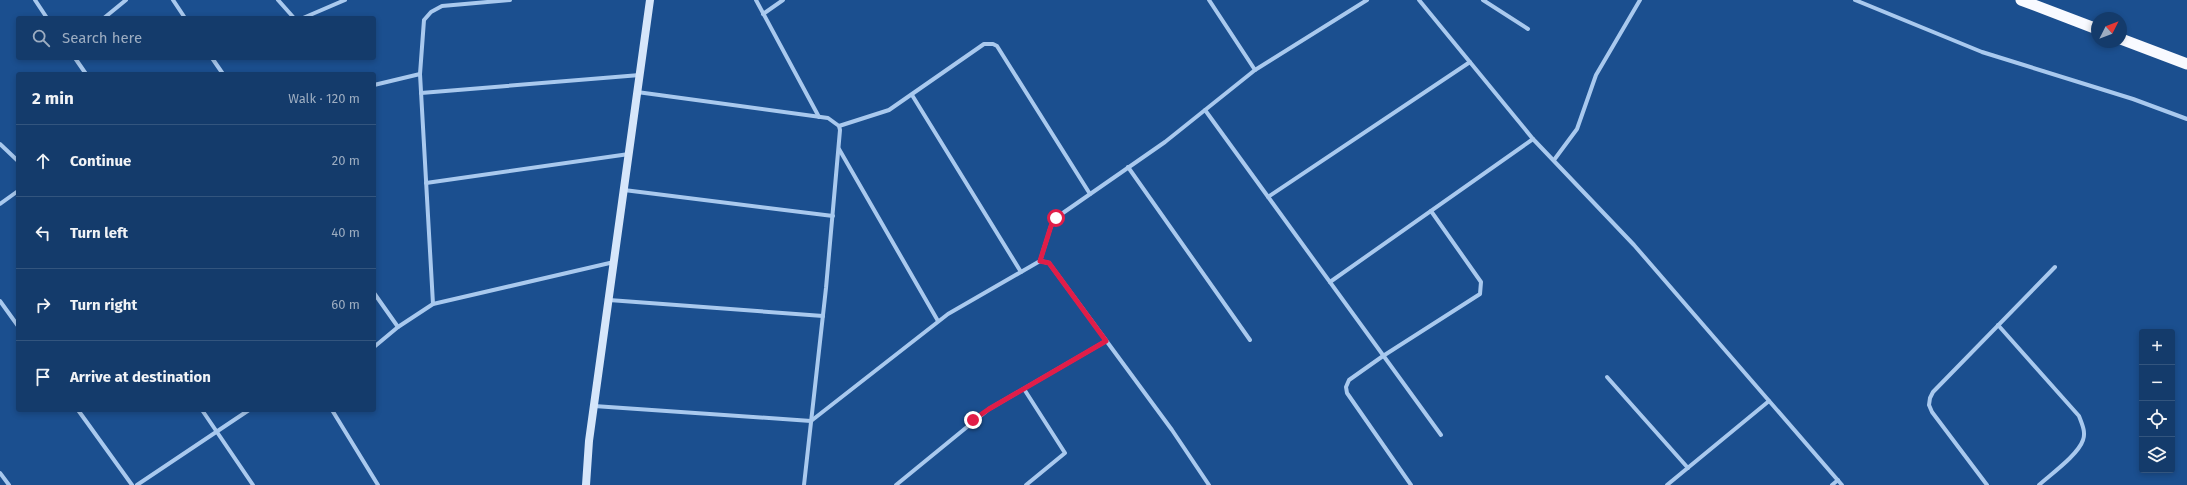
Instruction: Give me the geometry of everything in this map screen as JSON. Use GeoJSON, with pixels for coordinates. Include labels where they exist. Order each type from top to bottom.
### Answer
{"type":"FeatureCollection","features":[{"type":"Feature","properties":{"kind":"highway"},"geometry":{"type":"LineString","coordinates":[[2021,0],[2091,27]]}},
{"type":"Feature","properties":{"kind":"highway"},"geometry":{"type":"LineString","coordinates":[[2127,41],[2187,64]]}},
{"type":"Feature","properties":{"kind":"main road"},"geometry":{"type":"LineString","coordinates":[[586,485],[594,406],[650,0]]}},
{"type":"Feature","properties":{"kind":"street"},"geometry":{"type":"LineString","coordinates":[[35,0],[46,16]]}},
{"type":"Feature","properties":{"kind":"street"},"geometry":{"type":"LineString","coordinates":[[106,16],[126,0]]}},
{"type":"Feature","properties":{"kind":"street"},"geometry":{"type":"LineString","coordinates":[[172,0],[184,16]]}},
{"type":"Feature","properties":{"kind":"street"},"geometry":{"type":"LineString","coordinates":[[278,0],[292,16]]}},
{"type":"Feature","properties":{"kind":"street"},"geometry":{"type":"LineString","coordinates":[[308,16],[345,0]]}},
{"type":"Feature","properties":{"kind":"street"},"geometry":{"type":"LineString","coordinates":[[433,304],[420,74],[424,20],[431,12],[442,6],[510,0]]}},
{"type":"Feature","properties":{"kind":"street"},"geometry":{"type":"LineString","coordinates":[[756,0],[820,117]]}},
{"type":"Feature","properties":{"kind":"street"},"geometry":{"type":"LineString","coordinates":[[763,14],[783,0]]}},
{"type":"Feature","properties":{"kind":"street"},"geometry":{"type":"LineString","coordinates":[[1209,0],[1255,70]]}},
{"type":"Feature","properties":{"kind":"street"},"geometry":{"type":"LineString","coordinates":[[594,406],[811,421],[953,310],[1040,261],[1053,222],[1060,215],[1172,137],[1255,70],[1367,0]]}},
{"type":"Feature","properties":{"kind":"street"},"geometry":{"type":"LineString","coordinates":[[1419,0],[1533,139],[1634,245],[1842,485]]}},
{"type":"Feature","properties":{"kind":"street"},"geometry":{"type":"LineString","coordinates":[[1483,0],[1528,29]]}},
{"type":"Feature","properties":{"kind":"street"},"geometry":{"type":"LineString","coordinates":[[1554,160],[1577,129],[1598,71],[1640,0]]}},
{"type":"Feature","properties":{"kind":"street"},"geometry":{"type":"LineString","coordinates":[[1855,0],[1982,52],[2133,99],[2187,119]]}},
{"type":"Feature","properties":{"kind":"street"},"geometry":{"type":"LineString","coordinates":[[839,126],[889,110],[984,44],[993,44],[997,46],[1090,194]]}},
{"type":"Feature","properties":{"kind":"street"},"geometry":{"type":"LineString","coordinates":[[76,60],[85,72]]}},
{"type":"Feature","properties":{"kind":"street"},"geometry":{"type":"LineString","coordinates":[[213,60],[222,72]]}},
{"type":"Feature","properties":{"kind":"street"},"geometry":{"type":"LineString","coordinates":[[1268,197],[1470,62]]}},
{"type":"Feature","properties":{"kind":"street"},"geometry":{"type":"LineString","coordinates":[[376,85],[420,74]]}},
{"type":"Feature","properties":{"kind":"street"},"geometry":{"type":"LineString","coordinates":[[421,93],[640,75]]}},
{"type":"Feature","properties":{"kind":"street"},"geometry":{"type":"LineString","coordinates":[[637,92],[828,118],[839,126]]}},
{"type":"Feature","properties":{"kind":"street"},"geometry":{"type":"LineString","coordinates":[[912,95],[1021,272]]}},
{"type":"Feature","properties":{"kind":"street"},"geometry":{"type":"LineString","coordinates":[[1205,110],[1441,435]]}},
{"type":"Feature","properties":{"kind":"street"},"geometry":{"type":"LineString","coordinates":[[804,485],[833,216],[839,149],[839,126]]}},
{"type":"Feature","properties":{"kind":"street"},"geometry":{"type":"LineString","coordinates":[[1330,282],[1533,139]]}},
{"type":"Feature","properties":{"kind":"street"},"geometry":{"type":"LineString","coordinates":[[0,144],[16,159]]}},
{"type":"Feature","properties":{"kind":"street"},"geometry":{"type":"LineString","coordinates":[[839,149],[938,321]]}},
{"type":"Feature","properties":{"kind":"street"},"geometry":{"type":"LineString","coordinates":[[426,182],[629,154]]}},
{"type":"Feature","properties":{"kind":"street"},"geometry":{"type":"LineString","coordinates":[[1128,168],[1250,340]]}},
{"type":"Feature","properties":{"kind":"street"},"geometry":{"type":"LineString","coordinates":[[624,190],[833,216]]}},
{"type":"Feature","properties":{"kind":"street"},"geometry":{"type":"LineString","coordinates":[[0,204],[16,192]]}},
{"type":"Feature","properties":{"kind":"street"},"geometry":{"type":"LineString","coordinates":[[1411,485],[1347,393],[1346,387],[1350,380],[1383,356],[1476,298],[1482,288],[1481,282],[1431,210]]}},
{"type":"Feature","properties":{"kind":"street"},"geometry":{"type":"LineString","coordinates":[[1040,261],[1049,263],[1172,430],[1209,485]]}},
{"type":"Feature","properties":{"kind":"street"},"geometry":{"type":"LineString","coordinates":[[376,345],[398,327],[433,304],[614,262]]}},
{"type":"Feature","properties":{"kind":"street"},"geometry":{"type":"LineString","coordinates":[[1988,485],[1932,412],[1930,398],[1933,392],[2054,267]]}},
{"type":"Feature","properties":{"kind":"street"},"geometry":{"type":"LineString","coordinates":[[376,295],[398,327]]}},
{"type":"Feature","properties":{"kind":"street"},"geometry":{"type":"LineString","coordinates":[[609,300],[823,316]]}},
{"type":"Feature","properties":{"kind":"street"},"geometry":{"type":"LineString","coordinates":[[0,301],[16,323]]}},
{"type":"Feature","properties":{"kind":"street"},"geometry":{"type":"LineString","coordinates":[[1998,325],[2079,416],[2084,427],[2083,440],[2077,450],[2039,485]]}},
{"type":"Feature","properties":{"kind":"street"},"geometry":{"type":"LineString","coordinates":[[896,485],[981,414],[1106,341]]}},
{"type":"Feature","properties":{"kind":"street"},"geometry":{"type":"LineString","coordinates":[[1607,377],[1688,468]]}},
{"type":"Feature","properties":{"kind":"street"},"geometry":{"type":"LineString","coordinates":[[1024,389],[1065,453],[1026,485]]}},
{"type":"Feature","properties":{"kind":"street"},"geometry":{"type":"LineString","coordinates":[[1667,485],[1769,401]]}},
{"type":"Feature","properties":{"kind":"street"},"geometry":{"type":"LineString","coordinates":[[79,412],[132,485]]}},
{"type":"Feature","properties":{"kind":"street"},"geometry":{"type":"LineString","coordinates":[[203,412],[253,485]]}},
{"type":"Feature","properties":{"kind":"street"},"geometry":{"type":"LineString","coordinates":[[137,485],[245,412]]}},
{"type":"Feature","properties":{"kind":"street"},"geometry":{"type":"LineString","coordinates":[[333,412],[378,485]]}},
{"type":"Feature","properties":{"kind":"street"},"geometry":{"type":"LineString","coordinates":[[0,473],[9,485]]}},
{"type":"Feature","properties":{"kind":"street"},"geometry":{"type":"LineString","coordinates":[[1832,485],[1838,480]]}},
{"type":"Feature","properties":{"kind":"route"},"geometry":{"type":"LineString","coordinates":[[973,420],[989,409],[1106,341],[1049,263],[1044,260],[1040,261],[1051,226],[1056,218]]}}]}
